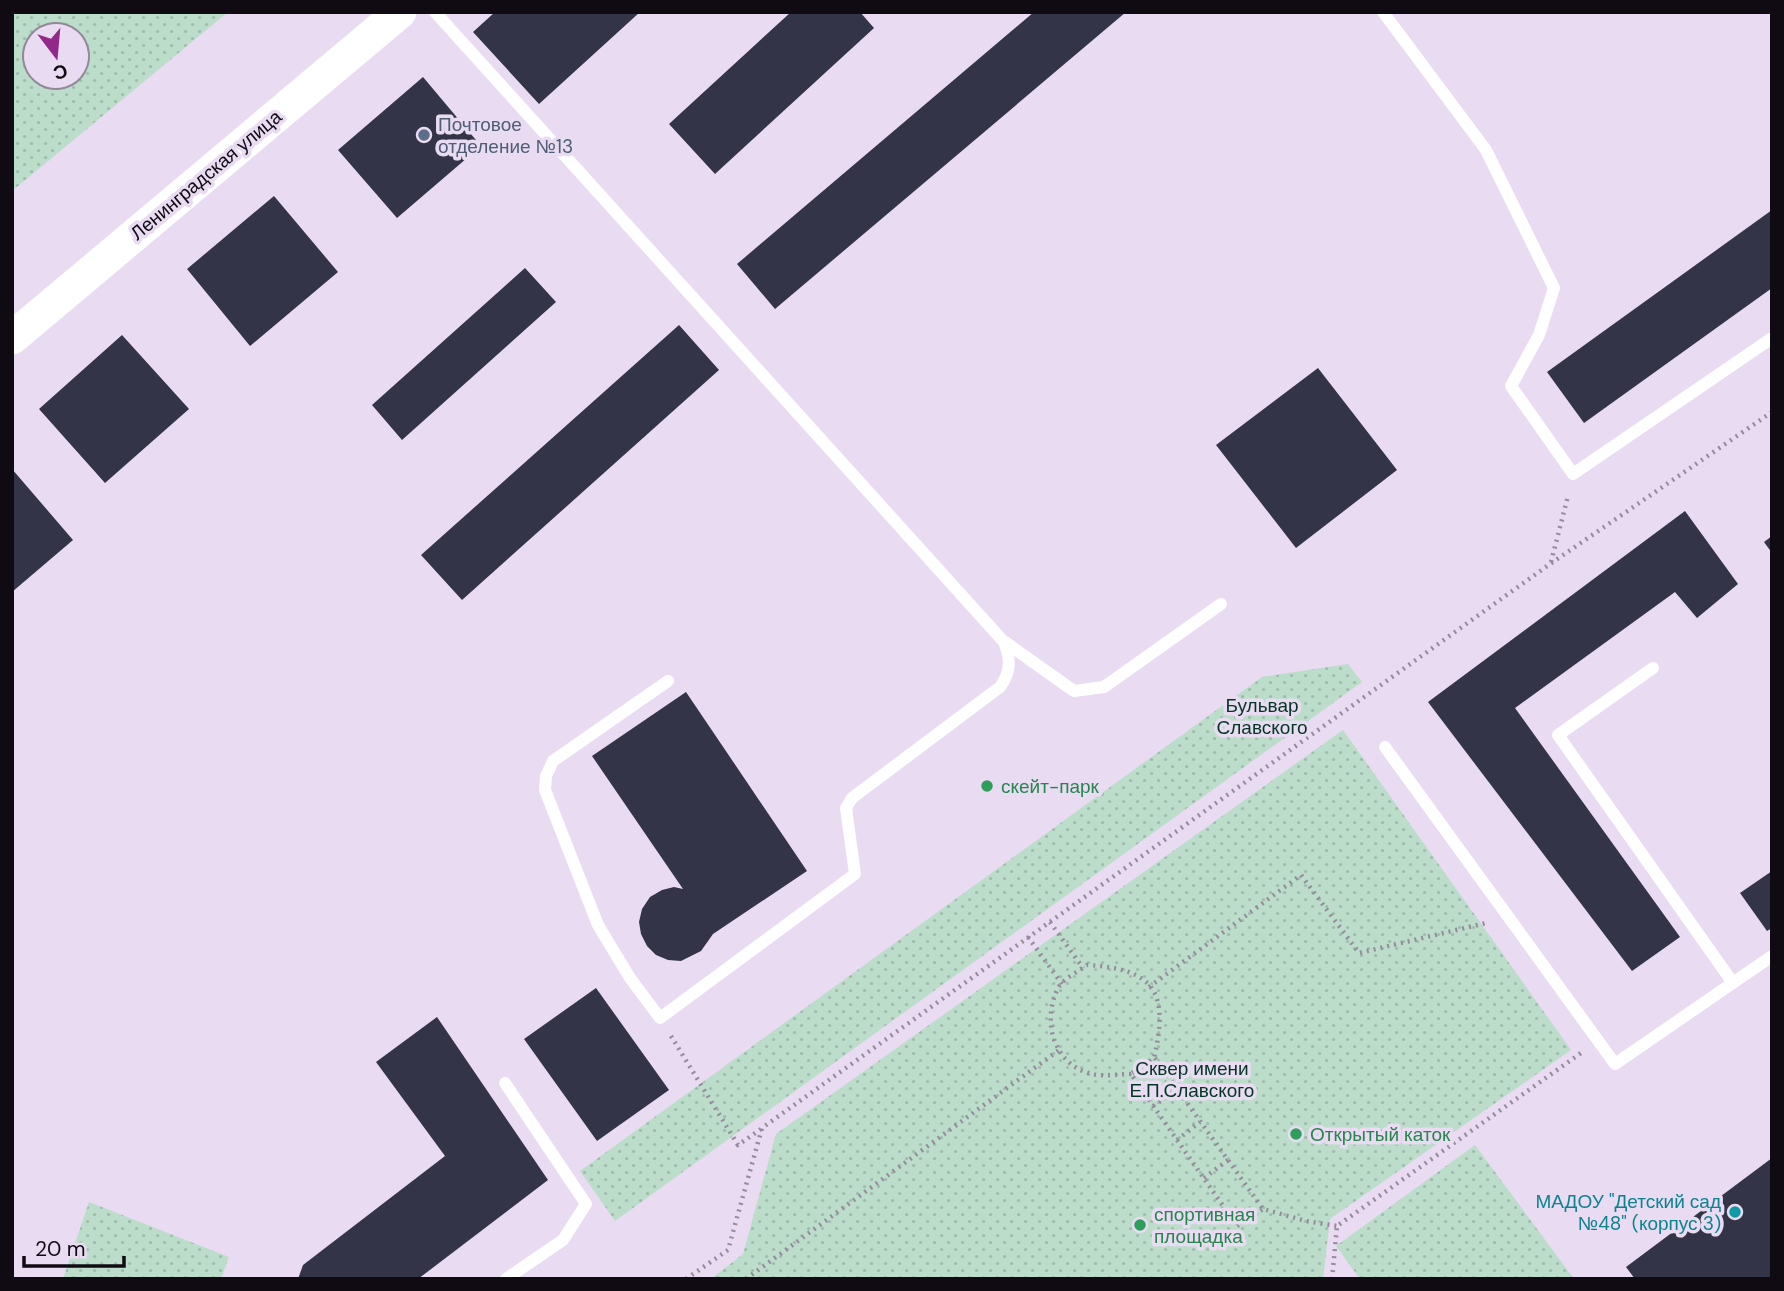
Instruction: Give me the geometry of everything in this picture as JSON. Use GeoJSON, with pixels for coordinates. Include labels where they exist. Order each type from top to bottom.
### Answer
{"type":"FeatureCollection","features":[{"type":"Feature","properties":{"kind":"street","name":"Ленинградская улица"},"geometry":{"type":"LineString","coordinates":[[12,338],[400,12]]}},
{"type":"Feature","properties":{"kind":"lane"},"geometry":{"type":"LineString","coordinates":[[435,12],[1004,642],[1074,691],[1089,690],[1104,687],[1221,604]]}},
{"type":"Feature","properties":{"kind":"lane"},"geometry":{"type":"LineString","coordinates":[[1383,12],[1486,150],[1555,288],[1539,335],[1511,386],[1573,474],[1772,338]]}},
{"type":"Feature","properties":{"kind":"lane"},"geometry":{"type":"LineString","coordinates":[[668,681],[553,761],[546,776],[545,790],[598,925],[630,978],[660,1018],[855,874],[846,808],[852,798],[1000,687],[1007,678],[1009,666],[1009,655],[1004,642]]}},
{"type":"Feature","properties":{"kind":"lane"},"geometry":{"type":"LineString","coordinates":[[1653,667],[1558,736],[1733,983]]}},
{"type":"Feature","properties":{"kind":"lane"},"geometry":{"type":"LineString","coordinates":[[1385,747],[1615,1064],[1772,956]]}},
{"type":"Feature","properties":{"kind":"lane"},"geometry":{"type":"LineString","coordinates":[[505,1083],[586,1204],[563,1240],[506,1279]]}},
{"type":"Feature","properties":{"kind":"path"},"geometry":{"type":"LineString","coordinates":[[660,1018],[738,1145],[1550,564],[1772,412]]}},
{"type":"Feature","properties":{"kind":"path"},"geometry":{"type":"LineString","coordinates":[[1550,564],[1573,474]]}},
{"type":"Feature","properties":{"kind":"path"},"geometry":{"type":"LineString","coordinates":[[1149,987],[1301,875],[1359,953],[1510,918]]}},
{"type":"Feature","properties":{"kind":"path"},"geometry":{"type":"LineString","coordinates":[[1049,922],[1083,968]]}},
{"type":"Feature","properties":{"kind":"path"},"geometry":{"type":"LineString","coordinates":[[1028,937],[1062,984]]}},
{"type":"Feature","properties":{"kind":"path"},"geometry":{"type":"LineString","coordinates":[[1087,965],[1117,966],[1142,976],[1149,987],[1159,1002],[1161,1027],[1154,1058],[1131,1074],[1097,1075],[1071,1065],[1053,1042],[1050,1017],[1059,986],[1087,965]]}},
{"type":"Feature","properties":{"kind":"path"},"geometry":{"type":"LineString","coordinates":[[1154,1058],[1262,1209],[1337,1226],[1599,1040]]}},
{"type":"Feature","properties":{"kind":"path"},"geometry":{"type":"LineString","coordinates":[[746,1279],[1059,1050]]}},
{"type":"Feature","properties":{"kind":"path"},"geometry":{"type":"LineString","coordinates":[[1131,1074],[1237,1226],[1262,1209]]}},
{"type":"Feature","properties":{"kind":"path"},"geometry":{"type":"LineString","coordinates":[[1153,1106],[1177,1090]]}},
{"type":"Feature","properties":{"kind":"path"},"geometry":{"type":"LineString","coordinates":[[1177,1140],[1200,1122]]}},
{"type":"Feature","properties":{"kind":"path"},"geometry":{"type":"LineString","coordinates":[[686,1279],[728,1250],[762,1128]]}},
{"type":"Feature","properties":{"kind":"path"},"geometry":{"type":"LineString","coordinates":[[1204,1178],[1228,1160]]}},
{"type":"Feature","properties":{"kind":"path"},"geometry":{"type":"LineString","coordinates":[[1332,1279],[1337,1226]]}},
{"type":"Feature","properties":{"kind":"green space"},"geometry":{"type":"Polygon","coordinates":[[[12,12],[228,12],[12,191],[12,12]]]}},
{"type":"Feature","properties":{"kind":"green space","name":"Бульвар Славского"},"geometry":{"type":"Polygon","coordinates":[[[1348,664],[1362,682],[615,1221],[580,1171],[1262,677],[1348,664]]]}},
{"type":"Feature","properties":{"kind":"green space","name":"Сквер имени Е.П.Славского"},"geometry":{"type":"Polygon","coordinates":[[[1343,730],[1571,1050],[1330,1219],[1323,1279],[711,1279],[743,1254],[776,1134],[1343,730]]]}},
{"type":"Feature","properties":{"kind":"green space"},"geometry":{"type":"Polygon","coordinates":[[[1475,1145],[1574,1279],[1360,1279],[1336,1246],[1475,1145]]]}},
{"type":"Feature","properties":{"kind":"green space"},"geometry":{"type":"Polygon","coordinates":[[[89,1202],[229,1257],[221,1279],[63,1279],[89,1202]]]}},
{"type":"Feature","properties":{"kind":"building"},"geometry":{"type":"Polygon","coordinates":[[[495,12],[640,12],[539,104],[473,32],[495,12]]]}},
{"type":"Feature","properties":{"kind":"building"},"geometry":{"type":"Polygon","coordinates":[[[791,12],[860,12],[874,28],[715,174],[669,124],[791,12]]]}},
{"type":"Feature","properties":{"kind":"building"},"geometry":{"type":"Polygon","coordinates":[[[1034,12],[1126,12],[775,309],[737,264],[1034,12]]]}},
{"type":"Feature","properties":{"kind":"building"},"geometry":{"type":"Polygon","coordinates":[[[423,77],[481,146],[397,218],[338,150],[423,77]]]}},
{"type":"Feature","properties":{"kind":"building"},"geometry":{"type":"Polygon","coordinates":[[[274,196],[338,272],[250,346],[187,269],[274,196]]]}},
{"type":"Feature","properties":{"kind":"building"},"geometry":{"type":"Polygon","coordinates":[[[1772,210],[1772,288],[1584,423],[1547,372],[1772,210]]]}},
{"type":"Feature","properties":{"kind":"building"},"geometry":{"type":"Polygon","coordinates":[[[525,268],[556,302],[402,440],[372,405],[525,268]]]}},
{"type":"Feature","properties":{"kind":"building"},"geometry":{"type":"Polygon","coordinates":[[[679,325],[719,370],[462,600],[421,555],[679,325]]]}},
{"type":"Feature","properties":{"kind":"building"},"geometry":{"type":"Polygon","coordinates":[[[122,335],[189,409],[105,483],[39,409],[122,335]]]}},
{"type":"Feature","properties":{"kind":"building"},"geometry":{"type":"Polygon","coordinates":[[[1318,368],[1397,470],[1296,548],[1216,445],[1318,368]]]}},
{"type":"Feature","properties":{"kind":"building"},"geometry":{"type":"Polygon","coordinates":[[[12,469],[73,540],[12,592],[12,469]]]}},
{"type":"Feature","properties":{"kind":"building"},"geometry":{"type":"Polygon","coordinates":[[[1685,511],[1738,584],[1697,618],[1675,592],[1515,708],[1680,937],[1632,971],[1428,702],[1685,511]]]}},
{"type":"Feature","properties":{"kind":"building"},"geometry":{"type":"Polygon","coordinates":[[[1772,536],[1772,553],[1764,542],[1772,536]]]}},
{"type":"Feature","properties":{"kind":"building"},"geometry":{"type":"Polygon","coordinates":[[[686,692],[807,871],[713,934],[701,951],[681,961],[656,955],[647,946],[639,922],[642,909],[650,897],[674,887],[683,889],[592,756],[686,692]]]}},
{"type":"Feature","properties":{"kind":"building"},"geometry":{"type":"Polygon","coordinates":[[[1772,871],[1772,928],[1767,931],[1740,893],[1772,871]]]}},
{"type":"Feature","properties":{"kind":"building"},"geometry":{"type":"Polygon","coordinates":[[[596,988],[669,1090],[597,1141],[524,1039],[596,988]]]}},
{"type":"Feature","properties":{"kind":"building"},"geometry":{"type":"Polygon","coordinates":[[[437,1017],[548,1180],[418,1279],[298,1279],[303,1265],[445,1156],[376,1062],[437,1017]]]}},
{"type":"Feature","properties":{"kind":"building","name":"МАДОУ \"Детский сад №48\" (корпус 3)"},"geometry":{"type":"Polygon","coordinates":[[[1772,1158],[1772,1279],[1635,1279],[1626,1267],[1772,1158]]]}},
{"type":"Feature","properties":{"kind":"place","name":"Почтовое отделение №13"},"geometry":{"type":"Point","coordinates":[424,135]}},
{"type":"Feature","properties":{"kind":"place","name":"скейт-парк"},"geometry":{"type":"Point","coordinates":[987,786]}},
{"type":"Feature","properties":{"kind":"place","name":"Открытый каток"},"geometry":{"type":"Point","coordinates":[1296,1134]}},
{"type":"Feature","properties":{"kind":"place","name":"МАДОУ \"Детский сад №48\" (корпус 3)"},"geometry":{"type":"Point","coordinates":[1735,1212]}},
{"type":"Feature","properties":{"kind":"place","name":"спортивная площадка"},"geometry":{"type":"Point","coordinates":[1140,1225]}}]}
